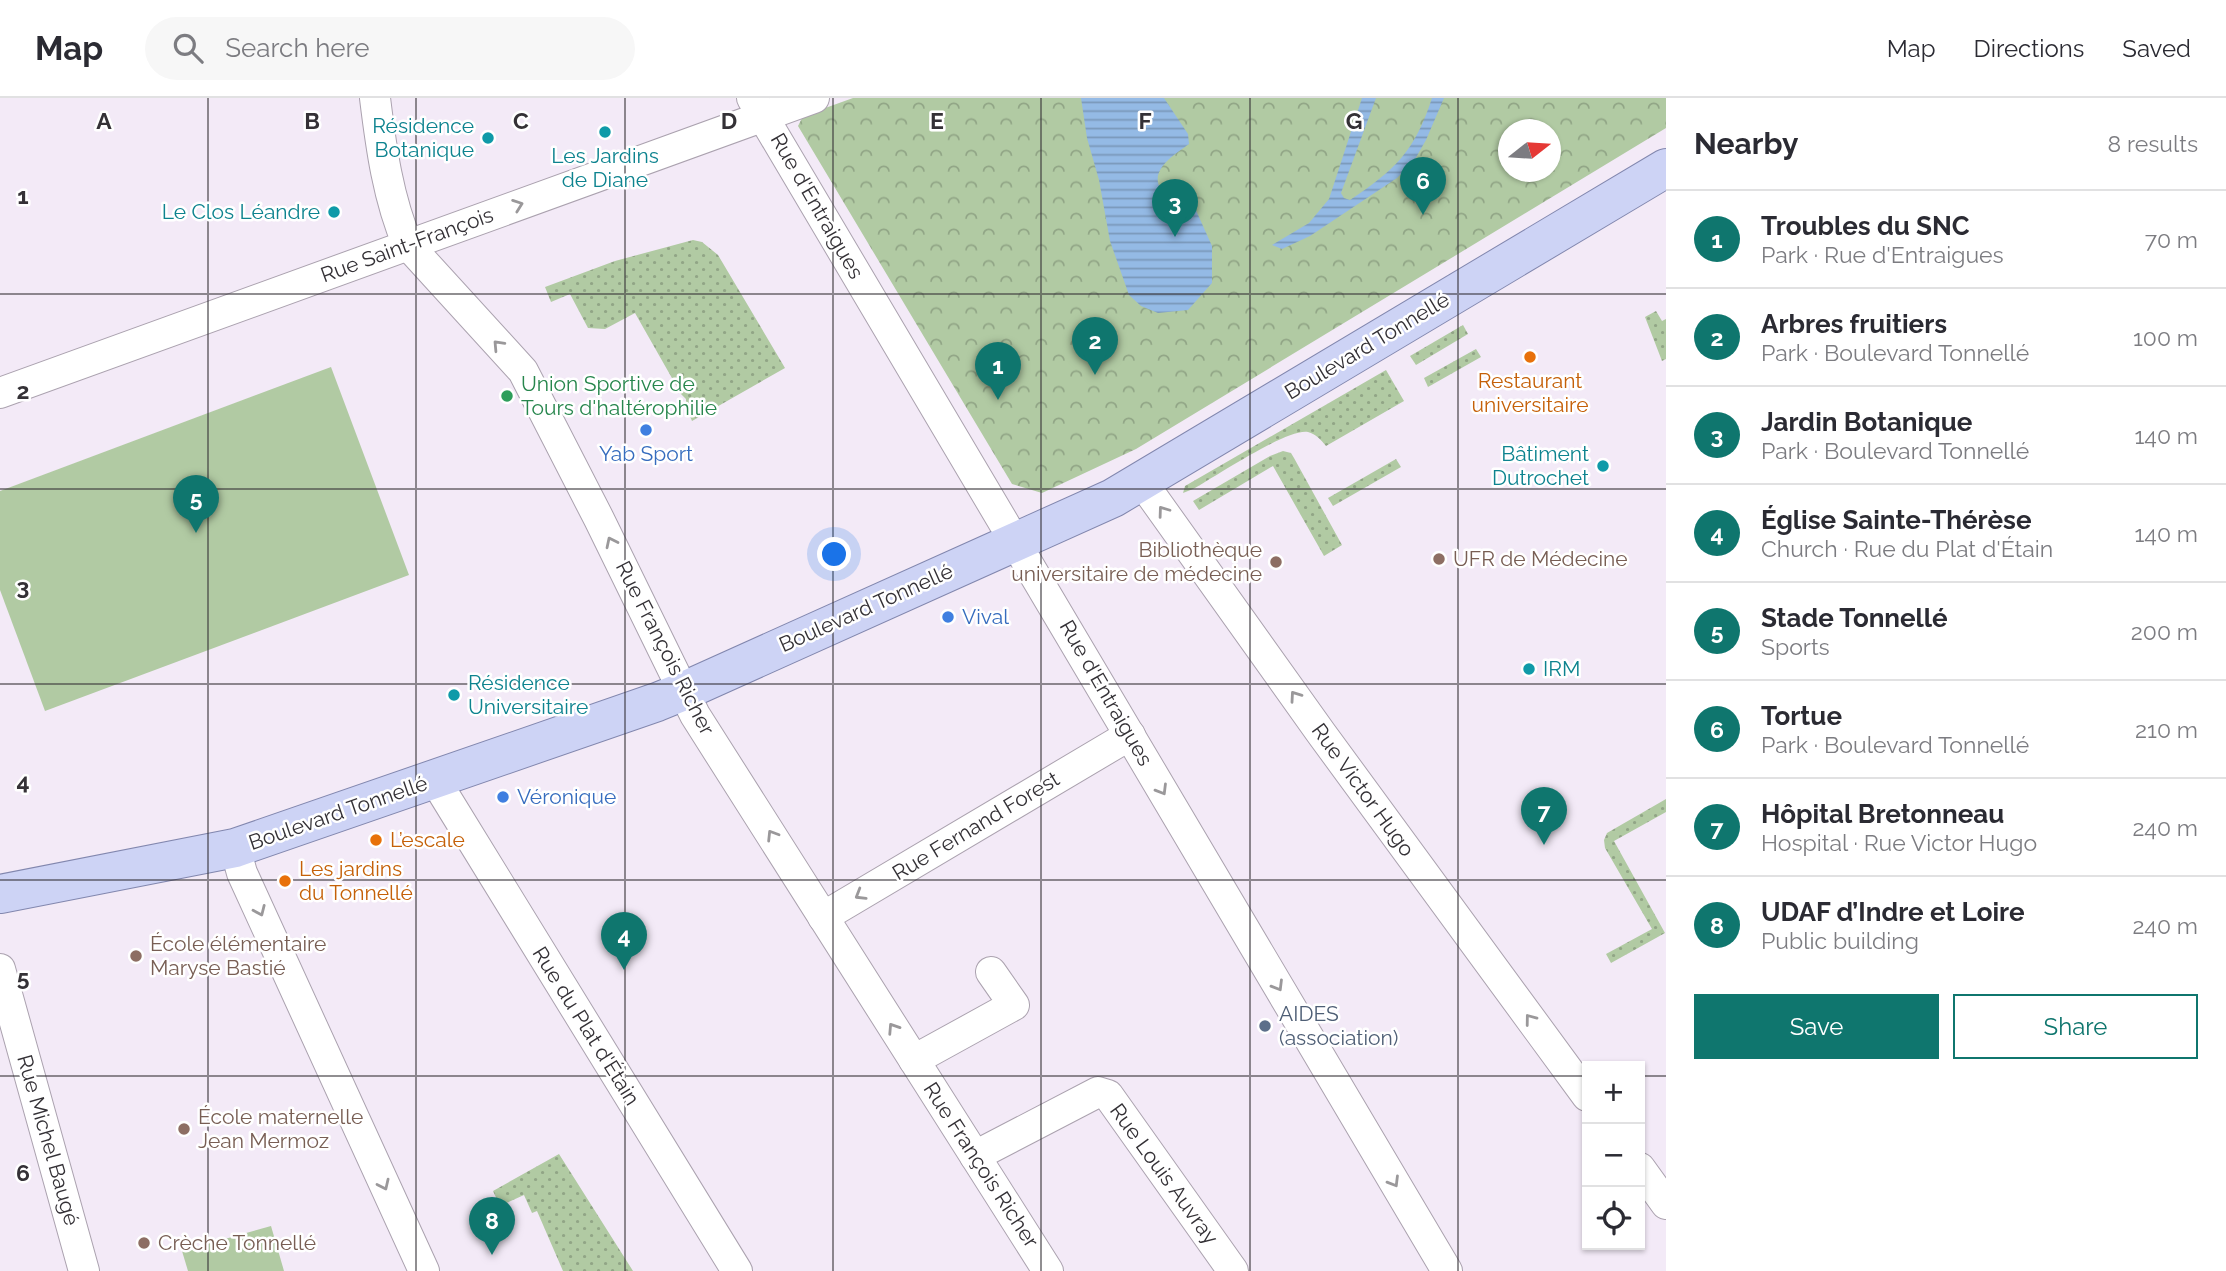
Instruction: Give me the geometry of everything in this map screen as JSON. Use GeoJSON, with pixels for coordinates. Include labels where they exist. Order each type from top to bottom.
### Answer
{"type":"FeatureCollection","features":[{"type":"Feature","properties":{"kind":"main road","name":"Boulevard Tonnellé"},"geometry":{"type":"LineString","coordinates":[[0,894],[235,848],[657,702],[1022,551],[1666,168]]}},
{"type":"Feature","properties":{"kind":"street"},"geometry":{"type":"LineString","coordinates":[[375,98],[386,174],[408,245]]}},
{"type":"Feature","properties":{"kind":"street","name":"Rue Saint-François"},"geometry":{"type":"LineString","coordinates":[[0,393],[408,245],[758,107],[814,98]]}},
{"type":"Feature","properties":{"kind":"street","name":"Rue d'Entraigues"},"geometry":{"type":"LineString","coordinates":[[758,107],[1447,1271]]}},
{"type":"Feature","properties":{"kind":"street","name":"Rue François Richer"},"geometry":{"type":"LineString","coordinates":[[408,245],[526,377],[695,715],[1048,1271]]}},
{"type":"Feature","properties":{"kind":"street","name":"Rue Victor Hugo"},"geometry":{"type":"LineString","coordinates":[[1142,482],[1321,733],[1582,1089]]}},
{"type":"Feature","properties":{"kind":"street","name":"Rue Fernand Forest"},"geometry":{"type":"LineString","coordinates":[[823,917],[1130,734]]}},
{"type":"Feature","properties":{"kind":"street","name":"Rue du Plat d'Étain"},"geometry":{"type":"LineString","coordinates":[[435,780],[737,1271]]}},
{"type":"Feature","properties":{"kind":"street"},"geometry":{"type":"LineString","coordinates":[[235,848],[242,873],[424,1271]]}},
{"type":"Feature","properties":{"kind":"street","name":"Rue Michel Baugé"},"geometry":{"type":"LineString","coordinates":[[0,969],[84,1271]]}},
{"type":"Feature","properties":{"kind":"street","name":"Rue François Richer"},"geometry":{"type":"LineString","coordinates":[[914,1060],[1014,1005],[991,972]]}},
{"type":"Feature","properties":{"kind":"street","name":"Rue Louis Auvray"},"geometry":{"type":"LineString","coordinates":[[975,1156],[1098,1092],[1108,1095],[1233,1271]]}},
{"type":"Feature","properties":{"kind":"street"},"geometry":{"type":"LineString","coordinates":[[1645,1175],[1666,1204]]}},
{"type":"Feature","properties":{"kind":"green space"},"geometry":{"type":"Polygon","coordinates":[[[853,98],[1666,98],[1666,128],[1136,449],[1042,493],[1012,484],[798,126],[803,116],[853,98]]]}},
{"type":"Feature","properties":{"kind":"green space"},"geometry":{"type":"Polygon","coordinates":[[[693,240],[702,242],[718,255],[785,368],[692,421],[686,407],[686,399],[635,313],[605,329],[588,328],[570,294],[551,302],[545,287],[615,261],[693,240]]]}},
{"type":"Feature","properties":{"kind":"green space"},"geometry":{"type":"Polygon","coordinates":[[[1656,311],[1662,321],[1666,319],[1666,359],[1662,361],[1645,317],[1656,311]]]}},
{"type":"Feature","properties":{"kind":"green space"},"geometry":{"type":"Polygon","coordinates":[[[1463,325],[1468,334],[1416,365],[1410,356],[1463,325]]]}},
{"type":"Feature","properties":{"kind":"green space"},"geometry":{"type":"Polygon","coordinates":[[[1476,349],[1481,357],[1428,387],[1424,378],[1476,349]]]}},
{"type":"Feature","properties":{"kind":"green space"},"geometry":{"type":"Polygon","coordinates":[[[331,367],[409,575],[45,711],[0,590],[0,491],[331,367]]]}},
{"type":"Feature","properties":{"kind":"green space"},"geometry":{"type":"Polygon","coordinates":[[[1386,370],[1404,401],[1326,446],[1308,432],[1284,438],[1183,493],[1185,486],[1386,370]]]}},
{"type":"Feature","properties":{"kind":"green space"},"geometry":{"type":"Polygon","coordinates":[[[1283,451],[1291,453],[1342,545],[1324,556],[1273,466],[1199,510],[1193,501],[1283,451]]]}},
{"type":"Feature","properties":{"kind":"green space"},"geometry":{"type":"Polygon","coordinates":[[[1396,459],[1401,467],[1333,506],[1328,498],[1396,459]]]}},
{"type":"Feature","properties":{"kind":"green space"},"geometry":{"type":"Polygon","coordinates":[[[1666,799],[1666,812],[1614,841],[1665,933],[1611,963],[1606,954],[1652,929],[1605,848],[1604,840],[1607,833],[1666,799]]]}},
{"type":"Feature","properties":{"kind":"green space"},"geometry":{"type":"Polygon","coordinates":[[[559,1154],[633,1271],[563,1271],[537,1211],[532,1213],[524,1195],[500,1206],[493,1191],[559,1154]]]}},
{"type":"Feature","properties":{"kind":"green space"},"geometry":{"type":"Polygon","coordinates":[[[271,1226],[284,1271],[188,1271],[182,1251],[271,1226]]]}},
{"type":"Feature","properties":{"kind":"water"},"geometry":{"type":"Polygon","coordinates":[[[1081,98],[1164,98],[1188,134],[1189,144],[1162,167],[1158,181],[1160,189],[1167,197],[1190,197],[1212,246],[1212,283],[1188,310],[1158,313],[1141,306],[1129,295],[1110,241],[1081,98]]]}},
{"type":"Feature","properties":{"kind":"water"},"geometry":{"type":"Polygon","coordinates":[[[1362,98],[1376,98],[1341,193],[1344,198],[1350,200],[1402,158],[1418,132],[1432,98],[1444,98],[1414,161],[1397,178],[1310,236],[1282,249],[1272,245],[1309,223],[1329,199],[1362,98]]]}},
{"type":"Feature","properties":{"kind":"place","name":"Les Jardins de Diane"},"geometry":{"type":"Point","coordinates":[605,132]}},
{"type":"Feature","properties":{"kind":"place","name":"Résidence Botanique"},"geometry":{"type":"Point","coordinates":[488,138]}},
{"type":"Feature","properties":{"kind":"place","name":"Le Clos Léandre"},"geometry":{"type":"Point","coordinates":[334,212]}},
{"type":"Feature","properties":{"kind":"place","name":"Tortue"},"geometry":{"type":"Point","coordinates":[1423,215]}},
{"type":"Feature","properties":{"kind":"place","name":"Jardin Botanique"},"geometry":{"type":"Point","coordinates":[1175,237]}},
{"type":"Feature","properties":{"kind":"place","name":"Restaurant universitaire"},"geometry":{"type":"Point","coordinates":[1530,357]}},
{"type":"Feature","properties":{"kind":"place","name":"Arbres fruitiers"},"geometry":{"type":"Point","coordinates":[1095,375]}},
{"type":"Feature","properties":{"kind":"place","name":"Union Sportive de Tours d'haltérophilie"},"geometry":{"type":"Point","coordinates":[507,396]}},
{"type":"Feature","properties":{"kind":"place","name":"Troubles du SNC"},"geometry":{"type":"Point","coordinates":[998,400]}},
{"type":"Feature","properties":{"kind":"place","name":"Yab Sport"},"geometry":{"type":"Point","coordinates":[646,430]}},
{"type":"Feature","properties":{"kind":"place","name":"Bâtiment Dutrochet"},"geometry":{"type":"Point","coordinates":[1603,466]}},
{"type":"Feature","properties":{"kind":"place","name":"Stade Tonnellé"},"geometry":{"type":"Point","coordinates":[196,533]}},
{"type":"Feature","properties":{"kind":"place","name":"UFR de Médecine"},"geometry":{"type":"Point","coordinates":[1439,559]}},
{"type":"Feature","properties":{"kind":"place","name":"Bibliothèque universitaire de médecine"},"geometry":{"type":"Point","coordinates":[1276,562]}},
{"type":"Feature","properties":{"kind":"place","name":"Vival"},"geometry":{"type":"Point","coordinates":[948,617]}},
{"type":"Feature","properties":{"kind":"place","name":"IRM"},"geometry":{"type":"Point","coordinates":[1529,669]}},
{"type":"Feature","properties":{"kind":"place","name":"Résidence Universitaire"},"geometry":{"type":"Point","coordinates":[454,695]}},
{"type":"Feature","properties":{"kind":"place","name":"Véronique"},"geometry":{"type":"Point","coordinates":[503,797]}},
{"type":"Feature","properties":{"kind":"place","name":"L’escale"},"geometry":{"type":"Point","coordinates":[376,840]}},
{"type":"Feature","properties":{"kind":"place","name":"Hôpital Bretonneau"},"geometry":{"type":"Point","coordinates":[1544,845]}},
{"type":"Feature","properties":{"kind":"place","name":"Les jardins du Tonnellé"},"geometry":{"type":"Point","coordinates":[285,881]}},
{"type":"Feature","properties":{"kind":"place","name":"École élémentaire Maryse Bastié"},"geometry":{"type":"Point","coordinates":[136,956]}},
{"type":"Feature","properties":{"kind":"place","name":"Église Sainte-Thérèse"},"geometry":{"type":"Point","coordinates":[624,970]}},
{"type":"Feature","properties":{"kind":"place","name":"AIDES (association)"},"geometry":{"type":"Point","coordinates":[1265,1026]}},
{"type":"Feature","properties":{"kind":"place","name":"École maternelle Jean Mermoz"},"geometry":{"type":"Point","coordinates":[184,1129]}},
{"type":"Feature","properties":{"kind":"place","name":"Crèche Tonnellé"},"geometry":{"type":"Point","coordinates":[144,1243]}},
{"type":"Feature","properties":{"kind":"place","name":"UDAF d’Indre et Loire"},"geometry":{"type":"Point","coordinates":[492,1255]}}]}
